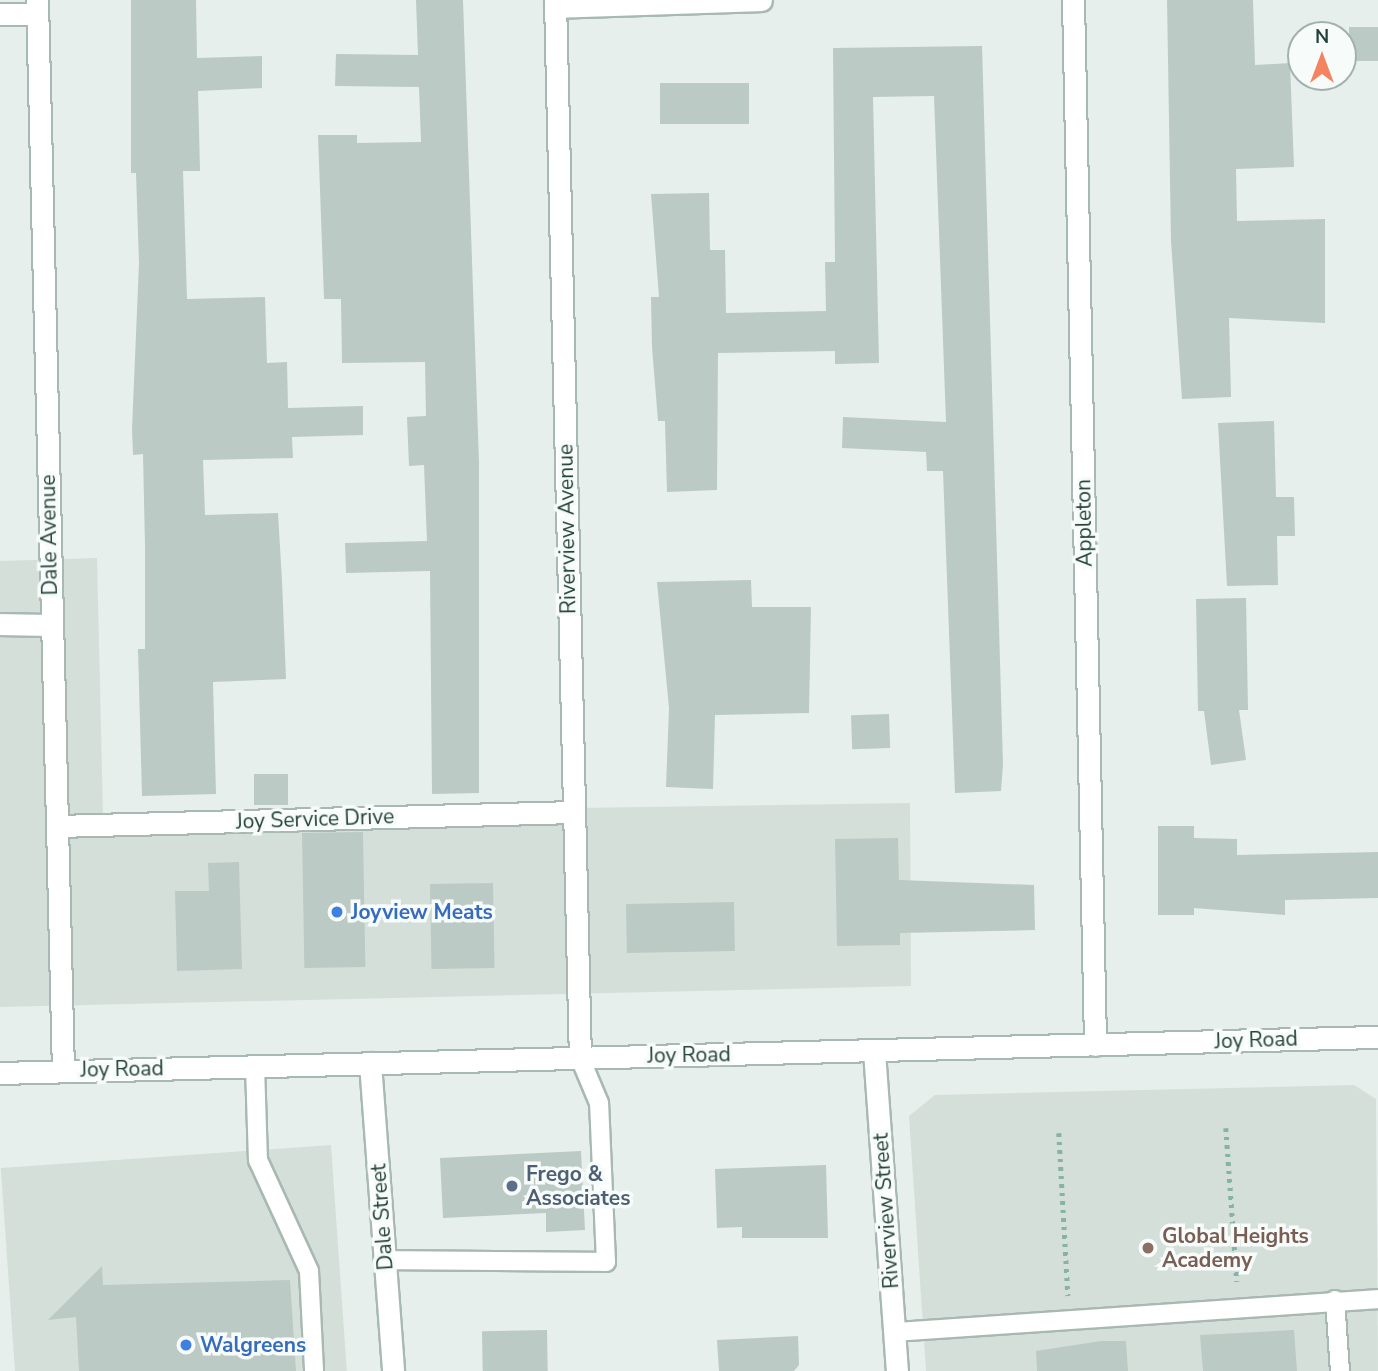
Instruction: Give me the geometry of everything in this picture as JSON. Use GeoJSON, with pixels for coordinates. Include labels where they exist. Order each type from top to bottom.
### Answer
{"type":"FeatureCollection","features":[{"type":"Feature","properties":{"kind":"street"},"geometry":{"type":"LineString","coordinates":[[555,3],[761,0]]}},
{"type":"Feature","properties":{"kind":"street","name":"Appleton"},"geometry":{"type":"LineString","coordinates":[[1073,0],[1095,1045]]}},
{"type":"Feature","properties":{"kind":"street","name":"Riverview Avenue"},"geometry":{"type":"LineString","coordinates":[[555,3],[580,1058]]}},
{"type":"Feature","properties":{"kind":"street"},"geometry":{"type":"LineString","coordinates":[[0,14],[37,7]]}},
{"type":"Feature","properties":{"kind":"street","name":"Dale Avenue"},"geometry":{"type":"LineString","coordinates":[[37,7],[63,1070]]}},
{"type":"Feature","properties":{"kind":"street"},"geometry":{"type":"LineString","coordinates":[[0,624],[51,625]]}},
{"type":"Feature","properties":{"kind":"street","name":"Joy Service Drive"},"geometry":{"type":"LineString","coordinates":[[57,826],[574,812]]}},
{"type":"Feature","properties":{"kind":"street","name":"Joy Road"},"geometry":{"type":"LineString","coordinates":[[0,1073],[1378,1037]]}},
{"type":"Feature","properties":{"kind":"street","name":"Riverview Street"},"geometry":{"type":"LineString","coordinates":[[874,1051],[897,1371]]}},
{"type":"Feature","properties":{"kind":"street","name":"Dale Street"},"geometry":{"type":"LineString","coordinates":[[370,1063],[393,1371]]}},
{"type":"Feature","properties":{"kind":"lane"},"geometry":{"type":"LineString","coordinates":[[385,1260],[606,1262],[599,1103],[580,1058]]}},
{"type":"Feature","properties":{"kind":"lane"},"geometry":{"type":"LineString","coordinates":[[255,1066],[258,1160],[309,1271],[314,1371]]}},
{"type":"Feature","properties":{"kind":"lane"},"geometry":{"type":"LineString","coordinates":[[895,1332],[1378,1298]]}},
{"type":"Feature","properties":{"kind":"lane"},"geometry":{"type":"LineString","coordinates":[[1335,1300],[1340,1371]]}},
{"type":"Feature","properties":{"kind":"path"},"geometry":{"type":"LineString","coordinates":[[1226,1128],[1238,1308]]}},
{"type":"Feature","properties":{"kind":"path"},"geometry":{"type":"LineString","coordinates":[[1059,1133],[1069,1321]]}},
{"type":"Feature","properties":{"kind":"shaded area"},"geometry":{"type":"Polygon","coordinates":[[[97,558],[103,815],[910,803],[911,986],[0,1007],[0,561],[97,558]]]}},
{"type":"Feature","properties":{"kind":"shaded area","name":"Global Heights Academy"},"geometry":{"type":"Polygon","coordinates":[[[1354,1085],[1376,1099],[1378,1371],[926,1371],[909,1116],[935,1095],[1354,1085]]]}},
{"type":"Feature","properties":{"kind":"shaded area"},"geometry":{"type":"Polygon","coordinates":[[[331,1145],[347,1371],[15,1371],[1,1168],[331,1145]]]}},
{"type":"Feature","properties":{"kind":"building"},"geometry":{"type":"Polygon","coordinates":[[[131,0],[196,0],[197,58],[262,56],[262,88],[198,91],[200,171],[183,171],[187,299],[265,297],[267,363],[287,362],[288,408],[363,406],[363,435],[292,437],[293,458],[203,460],[205,515],[278,513],[286,679],[213,682],[216,794],[142,796],[138,649],[145,649],[145,546],[143,454],[133,455],[132,429],[139,263],[136,173],[131,173],[131,0]]]}},
{"type":"Feature","properties":{"kind":"building"},"geometry":{"type":"Polygon","coordinates":[[[416,0],[463,0],[479,463],[479,793],[432,794],[430,571],[346,573],[345,543],[427,541],[424,465],[409,466],[407,417],[426,416],[425,362],[342,363],[341,299],[324,299],[318,135],[357,135],[357,143],[421,142],[419,87],[335,86],[336,54],[418,55],[416,0]]]}},
{"type":"Feature","properties":{"kind":"building"},"geometry":{"type":"Polygon","coordinates":[[[1167,0],[1253,0],[1255,65],[1287,63],[1287,91],[1291,91],[1294,167],[1236,169],[1237,221],[1325,219],[1325,323],[1229,318],[1231,397],[1182,399],[1171,241],[1167,0]]]}},
{"type":"Feature","properties":{"kind":"building"},"geometry":{"type":"Polygon","coordinates":[[[1357,27],[1378,27],[1378,61],[1357,61],[1357,27]]]}},
{"type":"Feature","properties":{"kind":"building"},"geometry":{"type":"Polygon","coordinates":[[[982,46],[1003,764],[1001,791],[955,793],[943,471],[927,471],[926,452],[842,448],[843,417],[946,422],[934,96],[873,97],[879,363],[835,364],[835,351],[718,353],[717,490],[667,492],[665,421],[658,421],[652,347],[651,297],[659,297],[651,194],[709,193],[710,250],[725,250],[726,313],[826,311],[825,262],[835,262],[833,48],[982,46]]]}},
{"type":"Feature","properties":{"kind":"building"},"geometry":{"type":"Polygon","coordinates":[[[660,83],[749,83],[749,124],[660,124],[660,83]]]}},
{"type":"Feature","properties":{"kind":"building"},"geometry":{"type":"Polygon","coordinates":[[[1274,421],[1276,497],[1294,497],[1295,536],[1277,536],[1278,585],[1227,586],[1218,423],[1274,421]]]}},
{"type":"Feature","properties":{"kind":"building"},"geometry":{"type":"Polygon","coordinates":[[[751,580],[752,607],[811,607],[809,713],[715,715],[713,789],[666,787],[669,708],[657,582],[751,580]]]}},
{"type":"Feature","properties":{"kind":"building"},"geometry":{"type":"Polygon","coordinates":[[[1246,598],[1248,710],[1239,710],[1246,760],[1211,765],[1204,711],[1198,711],[1196,599],[1246,598]]]}},
{"type":"Feature","properties":{"kind":"building"},"geometry":{"type":"Polygon","coordinates":[[[889,714],[890,748],[852,749],[851,715],[889,714]]]}},
{"type":"Feature","properties":{"kind":"building"},"geometry":{"type":"Polygon","coordinates":[[[254,774],[288,774],[288,805],[254,805],[254,774]]]}},
{"type":"Feature","properties":{"kind":"building"},"geometry":{"type":"Polygon","coordinates":[[[1158,826],[1194,826],[1194,838],[1237,839],[1237,855],[1378,852],[1378,898],[1285,900],[1285,915],[1194,908],[1194,915],[1158,915],[1158,826]]]}},
{"type":"Feature","properties":{"kind":"building","name":"Joyview Meats"},"geometry":{"type":"Polygon","coordinates":[[[363,832],[365,967],[304,968],[302,833],[363,832]]]}},
{"type":"Feature","properties":{"kind":"building"},"geometry":{"type":"Polygon","coordinates":[[[898,838],[899,880],[1034,885],[1035,930],[900,933],[900,945],[837,946],[835,839],[898,838]]]}},
{"type":"Feature","properties":{"kind":"building"},"geometry":{"type":"Polygon","coordinates":[[[239,862],[242,969],[177,971],[175,891],[209,891],[208,863],[239,862]]]}},
{"type":"Feature","properties":{"kind":"building"},"geometry":{"type":"Polygon","coordinates":[[[493,883],[494,968],[431,969],[430,884],[493,883]]]}},
{"type":"Feature","properties":{"kind":"building"},"geometry":{"type":"Polygon","coordinates":[[[734,902],[735,951],[627,953],[626,904],[734,902]]]}},
{"type":"Feature","properties":{"kind":"building","name":"Frego & Associates"},"geometry":{"type":"Polygon","coordinates":[[[581,1151],[585,1230],[546,1232],[546,1213],[443,1218],[440,1158],[581,1151]]]}},
{"type":"Feature","properties":{"kind":"building"},"geometry":{"type":"Polygon","coordinates":[[[826,1165],[828,1238],[742,1238],[742,1227],[717,1228],[715,1169],[826,1165]]]}},
{"type":"Feature","properties":{"kind":"building","name":"Walgreens"},"geometry":{"type":"Polygon","coordinates":[[[102,1266],[103,1285],[290,1280],[296,1371],[79,1371],[76,1317],[48,1320],[102,1266]]]}},
{"type":"Feature","properties":{"kind":"building"},"geometry":{"type":"Polygon","coordinates":[[[547,1330],[548,1371],[483,1371],[482,1331],[547,1330]]]}},
{"type":"Feature","properties":{"kind":"building"},"geometry":{"type":"Polygon","coordinates":[[[1294,1330],[1297,1371],[1203,1371],[1200,1335],[1294,1330]]]}},
{"type":"Feature","properties":{"kind":"building"},"geometry":{"type":"Polygon","coordinates":[[[798,1336],[799,1365],[794,1371],[719,1371],[717,1340],[798,1336]]]}},
{"type":"Feature","properties":{"kind":"building"},"geometry":{"type":"Polygon","coordinates":[[[1101,1341],[1126,1341],[1128,1371],[1037,1371],[1036,1351],[1101,1341]]]}},
{"type":"Feature","properties":{"kind":"place","name":"Joyview Meats"},"geometry":{"type":"Point","coordinates":[337,912]}},
{"type":"Feature","properties":{"kind":"place","name":"Frego & Associates"},"geometry":{"type":"Point","coordinates":[512,1186]}},
{"type":"Feature","properties":{"kind":"place","name":"Global Heights Academy"},"geometry":{"type":"Point","coordinates":[1148,1248]}},
{"type":"Feature","properties":{"kind":"place","name":"Walgreens"},"geometry":{"type":"Point","coordinates":[186,1345]}}]}
